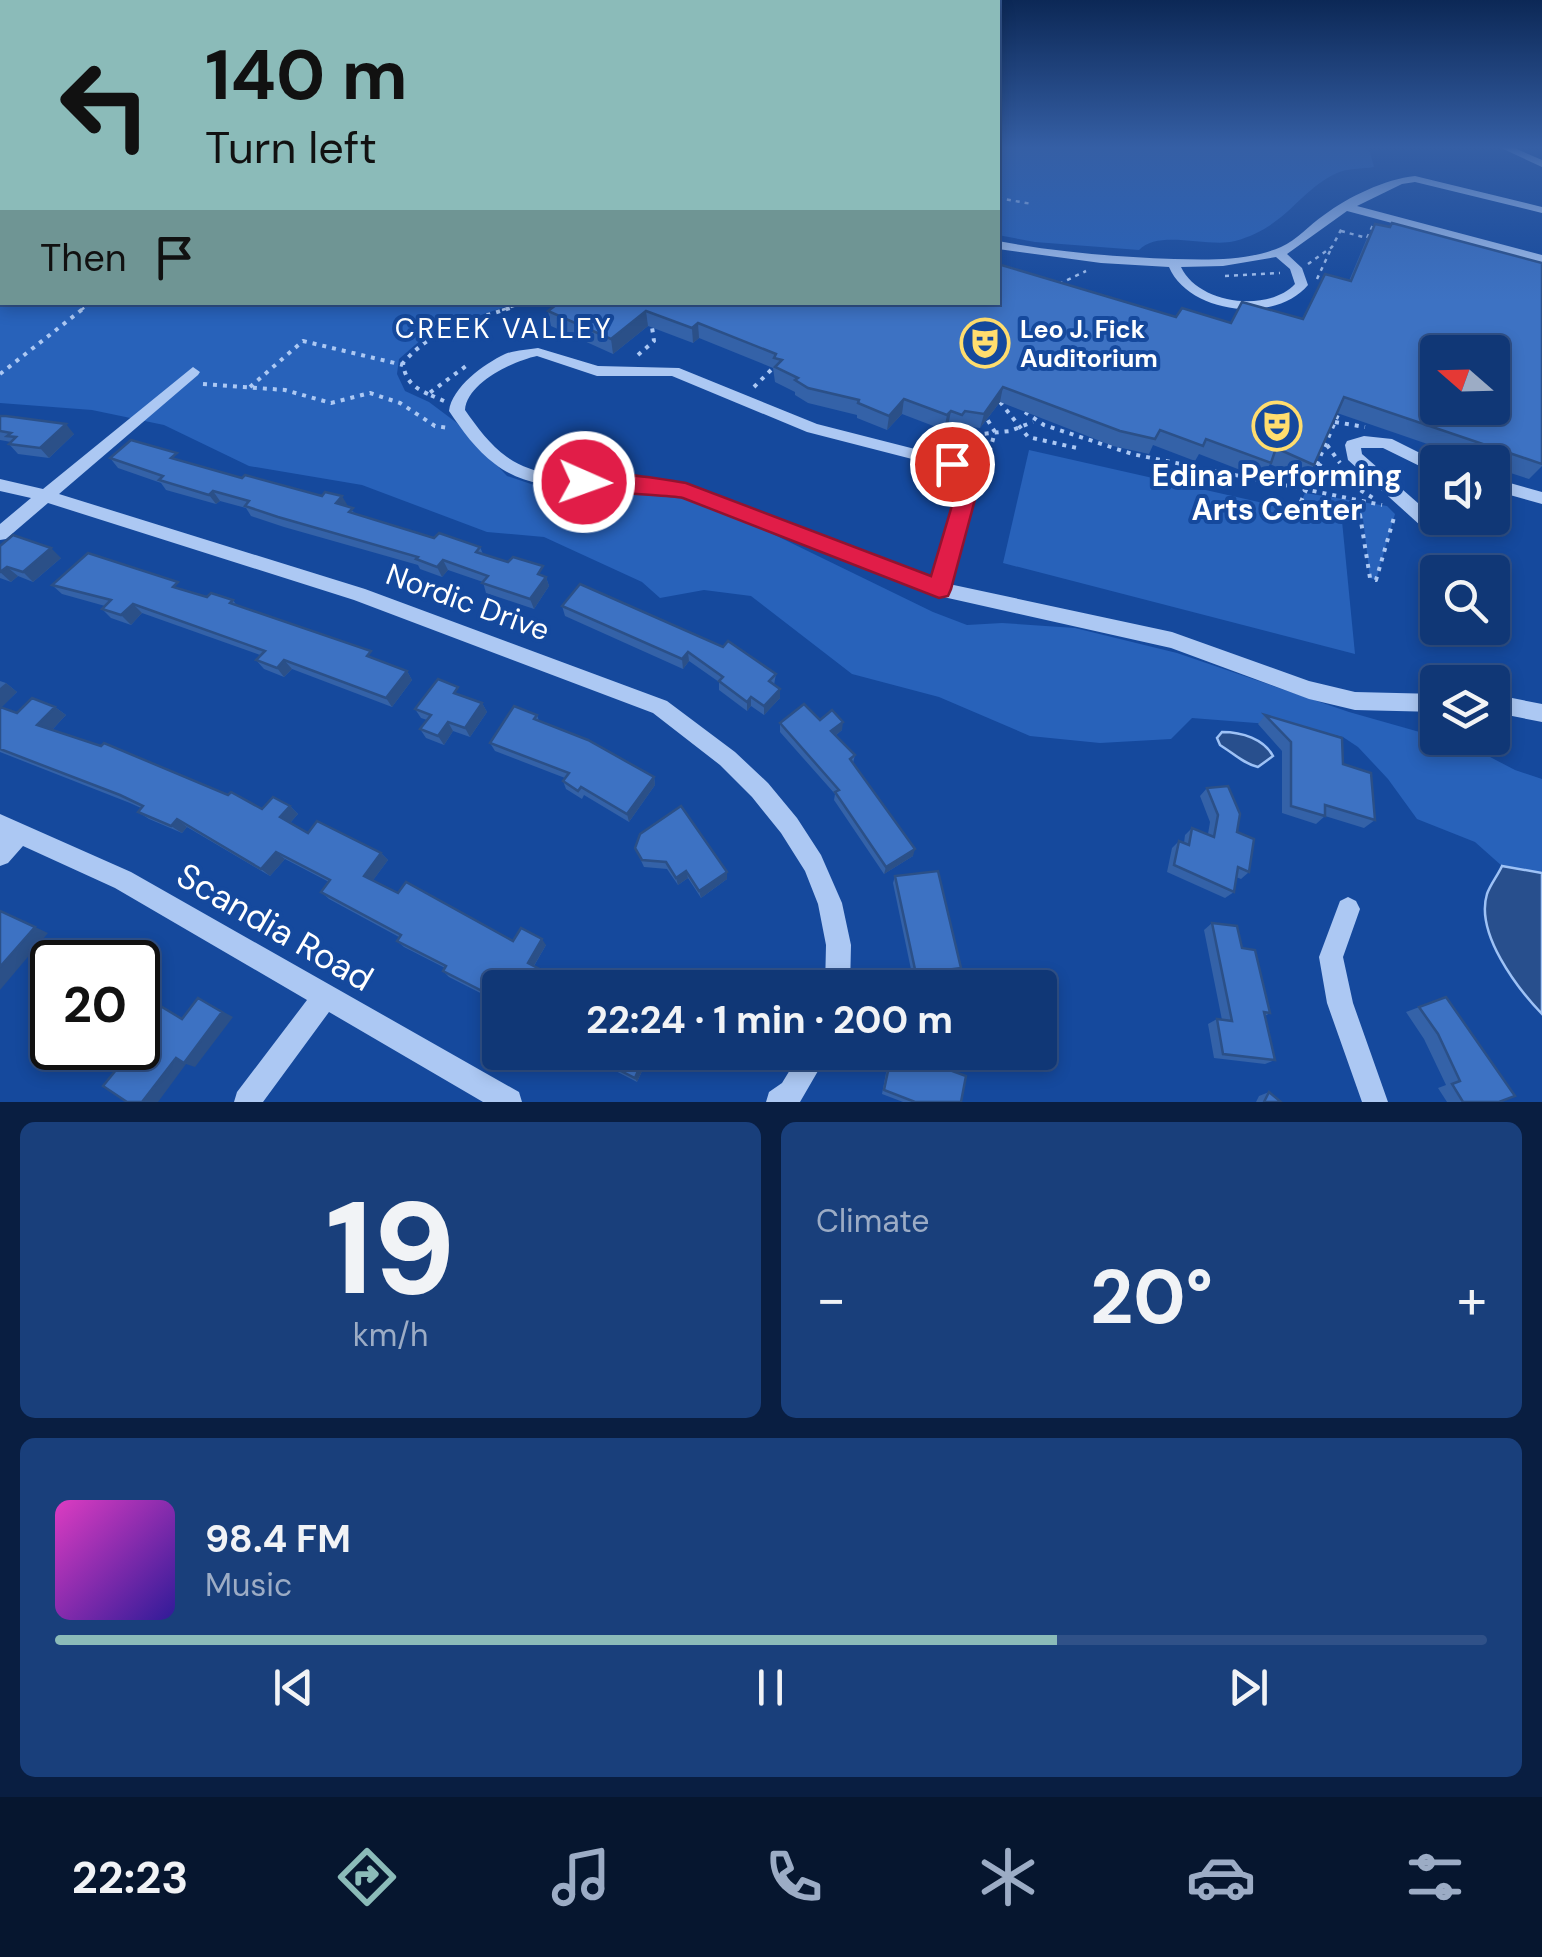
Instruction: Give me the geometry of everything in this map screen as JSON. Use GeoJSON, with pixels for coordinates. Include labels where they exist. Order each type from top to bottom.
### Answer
{"type":"FeatureCollection","features":[{"type":"Feature","properties":{"kind":"street"},"geometry":{"type":"LineString","coordinates":[[1000,245],[1046,255],[1173,262],[1233,260],[1278,252],[1299,242],[1322,219],[1365,198]]}},
{"type":"Feature","properties":{"kind":"street"},"geometry":{"type":"LineString","coordinates":[[1495,198],[1542,210]]}},
{"type":"Feature","properties":{"kind":"street"},"geometry":{"type":"LineString","coordinates":[[1346,208],[1542,259]]}},
{"type":"Feature","properties":{"kind":"street"},"geometry":{"type":"LineString","coordinates":[[1173,262],[1184,283],[1194,290],[1220,299],[1261,304],[1290,299],[1302,285],[1296,268],[1278,252]]}},
{"type":"Feature","properties":{"kind":"street"},"geometry":{"type":"LineString","coordinates":[[939,589],[967,492],[968,482],[954,465],[812,428],[674,370],[597,372],[538,352],[511,356],[460,394],[457,412],[469,428],[501,460],[527,474],[550,480],[648,484],[686,491],[939,589],[1172,640],[1309,690],[1355,702],[1420,703]]}},
{"type":"Feature","properties":{"kind":"street"},"geometry":{"type":"LineString","coordinates":[[0,534],[194,372]]}},
{"type":"Feature","properties":{"kind":"street"},"geometry":{"type":"LineString","coordinates":[[1420,460],[1384,442],[1366,439],[1353,445],[1354,456],[1420,515]]}},
{"type":"Feature","properties":{"kind":"street","name":"Nordic Drive"},"geometry":{"type":"LineString","coordinates":[[0,485],[359,594],[660,708],[700,732],[737,763],[810,860],[828,892],[837,929],[837,970]]}},
{"type":"Feature","properties":{"kind":"street"},"geometry":{"type":"LineString","coordinates":[[1510,489],[1542,498]]}},
{"type":"Feature","properties":{"kind":"street"},"geometry":{"type":"LineString","coordinates":[[1510,707],[1542,713]]}},
{"type":"Feature","properties":{"kind":"street"},"geometry":{"type":"LineString","coordinates":[[0,855],[10,829]]}},
{"type":"Feature","properties":{"kind":"street","name":"Scandia Road"},"geometry":{"type":"LineString","coordinates":[[10,829],[123,880],[509,1102]]}},
{"type":"Feature","properties":{"kind":"street"},"geometry":{"type":"LineString","coordinates":[[1348,909],[1331,957],[1340,1003],[1375,1102]]}},
{"type":"Feature","properties":{"kind":"street"},"geometry":{"type":"LineString","coordinates":[[247,1102],[325,996]]}},
{"type":"Feature","properties":{"kind":"street"},"geometry":{"type":"LineString","coordinates":[[779,1102],[791,1092],[805,1070]]}},
{"type":"Feature","properties":{"kind":"path"},"geometry":{"type":"LineString","coordinates":[[1000,198],[1032,204]]}},
{"type":"Feature","properties":{"kind":"path"},"geometry":{"type":"LineString","coordinates":[[1340,231],[1367,238],[1374,221]]}},
{"type":"Feature","properties":{"kind":"path"},"geometry":{"type":"LineString","coordinates":[[1314,285],[1332,247]]}},
{"type":"Feature","properties":{"kind":"path"},"geometry":{"type":"LineString","coordinates":[[0,374],[88,305]]}},
{"type":"Feature","properties":{"kind":"path"},"geometry":{"type":"LineString","coordinates":[[428,394],[409,384],[403,365],[411,352],[436,333],[517,305]]}},
{"type":"Feature","properties":{"kind":"path"},"geometry":{"type":"LineString","coordinates":[[638,355],[654,342],[652,327]]}},
{"type":"Feature","properties":{"kind":"path"},"geometry":{"type":"LineString","coordinates":[[250,387],[303,341],[330,343],[380,362],[403,365]]}},
{"type":"Feature","properties":{"kind":"path"},"geometry":{"type":"LineString","coordinates":[[754,387],[773,368]]}},
{"type":"Feature","properties":{"kind":"path"},"geometry":{"type":"LineString","coordinates":[[177,388],[191,383],[250,387],[310,395],[331,404],[354,394],[370,394],[400,403],[435,426],[469,428]]}},
{"type":"Feature","properties":{"kind":"path"},"geometry":{"type":"LineString","coordinates":[[1000,402],[1028,437],[1076,448]]}},
{"type":"Feature","properties":{"kind":"path"},"geometry":{"type":"LineString","coordinates":[[1297,511],[1340,408]]}},
{"type":"Feature","properties":{"kind":"path"},"geometry":{"type":"LineString","coordinates":[[1024,412],[1044,428],[1152,460],[1305,494],[1387,506]]}},
{"type":"Feature","properties":{"kind":"path"},"geometry":{"type":"LineString","coordinates":[[965,427],[954,465],[988,457],[995,432],[987,419]]}},
{"type":"Feature","properties":{"kind":"path"},"geometry":{"type":"LineString","coordinates":[[1152,460],[1158,449]]}},
{"type":"Feature","properties":{"kind":"path"},"geometry":{"type":"LineString","coordinates":[[1301,502],[1360,516],[1370,578],[1376,580],[1396,514],[1318,464]]}},
{"type":"Feature","properties":{"kind":"shaded area"},"geometry":{"type":"Polygon","coordinates":[[[1000,198],[1302,198],[1267,227],[1224,243],[1171,240],[1148,244],[1139,250],[1000,235],[1000,198]]]}},
{"type":"Feature","properties":{"kind":"shaded area"},"geometry":{"type":"Polygon","coordinates":[[[0,305],[511,305],[430,332],[399,359],[397,374],[405,391],[429,402],[457,423],[507,476],[540,487],[636,489],[680,496],[738,517],[967,625],[1075,628],[1177,653],[1420,732],[1420,755],[1486,755],[1542,779],[1542,873],[1502,866],[1475,842],[1417,819],[1388,779],[1343,737],[1295,726],[1192,718],[1171,739],[1100,743],[1030,736],[939,697],[852,674],[751,596],[704,590],[660,598],[642,582],[544,537],[487,532],[362,485],[249,466],[164,425],[92,410],[0,403],[0,305]]]}},
{"type":"Feature","properties":{"kind":"shaded area"},"geometry":{"type":"Polygon","coordinates":[[[1029,450],[1342,521],[1355,654],[1003,563],[1029,450]]]}},
{"type":"Feature","properties":{"kind":"shaded area"},"geometry":{"type":"Polygon","coordinates":[[[1305,493],[1387,506],[1395,514],[1376,580],[1370,578],[1363,519],[1301,502],[1305,493]]]}},
{"type":"Feature","properties":{"kind":"shaded area"},"geometry":{"type":"Polygon","coordinates":[[[1222,732],[1252,738],[1273,756],[1258,767],[1248,763],[1220,745],[1217,738],[1222,732]]]}},
{"type":"Feature","properties":{"kind":"shaded area"},"geometry":{"type":"Polygon","coordinates":[[[1502,866],[1542,873],[1542,1014],[1510,975],[1487,926],[1487,894],[1502,866]]]}},
{"type":"Feature","properties":{"kind":"building"},"geometry":{"type":"Polygon","coordinates":[[[1392,223],[1542,263],[1542,464],[1510,453],[1510,445],[1486,445],[1427,425],[1510,425],[1510,335],[1420,335],[1420,423],[1344,397],[1314,465],[1276,448],[1271,463],[1206,439],[1203,446],[1160,430],[1155,439],[1120,431],[1003,387],[984,414],[951,411],[947,415],[904,399],[889,416],[858,403],[859,400],[808,388],[795,380],[798,378],[775,367],[782,360],[774,358],[776,354],[698,323],[692,328],[646,311],[611,339],[548,311],[556,305],[1000,305],[1000,265],[1176,317],[1182,308],[1231,323],[1242,302],[1303,319],[1325,274],[1351,281],[1375,224],[1390,227],[1392,223]]]}},
{"type":"Feature","properties":{"kind":"building"},"geometry":{"type":"Polygon","coordinates":[[[0,416],[66,424],[40,448],[9,444],[16,437],[0,431],[0,416]]]}},
{"type":"Feature","properties":{"kind":"building"},"geometry":{"type":"Polygon","coordinates":[[[131,440],[177,453],[171,458],[242,478],[245,475],[322,496],[325,492],[342,496],[336,503],[353,508],[349,512],[434,538],[439,533],[480,547],[476,552],[508,562],[513,557],[543,566],[538,574],[546,577],[530,599],[482,583],[488,576],[443,560],[437,567],[418,557],[245,506],[249,501],[213,491],[209,495],[159,480],[163,476],[110,458],[131,440]]]}},
{"type":"Feature","properties":{"kind":"building"},"geometry":{"type":"Polygon","coordinates":[[[13,535],[51,548],[23,572],[7,567],[0,572],[0,546],[13,535]]]}},
{"type":"Feature","properties":{"kind":"building"},"geometry":{"type":"Polygon","coordinates":[[[88,553],[178,582],[173,587],[233,600],[230,603],[371,651],[367,656],[407,671],[386,698],[284,660],[277,668],[256,660],[265,651],[133,604],[121,615],[102,609],[111,600],[52,585],[88,553]]]}},
{"type":"Feature","properties":{"kind":"building"},"geometry":{"type":"Polygon","coordinates":[[[580,584],[723,647],[728,641],[776,674],[769,681],[780,689],[764,706],[751,697],[747,702],[719,681],[723,677],[688,652],[682,659],[562,606],[580,584]]]}},
{"type":"Feature","properties":{"kind":"building"},"geometry":{"type":"Polygon","coordinates":[[[438,679],[458,687],[454,693],[482,703],[465,728],[448,722],[438,736],[420,729],[431,715],[415,709],[438,679]]]}},
{"type":"Feature","properties":{"kind":"building"},"geometry":{"type":"Polygon","coordinates":[[[32,698],[55,707],[37,725],[101,746],[104,743],[228,795],[231,792],[262,809],[273,797],[290,806],[280,817],[308,833],[317,821],[381,853],[364,876],[398,893],[406,882],[513,941],[521,928],[542,939],[528,963],[542,970],[482,970],[482,991],[443,971],[446,966],[397,941],[401,935],[321,892],[330,880],[276,852],[261,869],[177,819],[171,826],[138,812],[143,806],[120,795],[0,749],[0,707],[17,713],[32,698]]]}},
{"type":"Feature","properties":{"kind":"building"},"geometry":{"type":"Polygon","coordinates":[[[804,704],[820,720],[832,710],[843,722],[831,731],[855,755],[850,759],[915,849],[886,867],[835,792],[839,790],[780,723],[804,704]]]}},
{"type":"Feature","properties":{"kind":"building"},"geometry":{"type":"Polygon","coordinates":[[[514,706],[537,715],[534,719],[588,740],[654,777],[627,814],[581,787],[578,791],[563,781],[569,773],[490,743],[514,706]]]}},
{"type":"Feature","properties":{"kind":"building"},"geometry":{"type":"Polygon","coordinates":[[[1265,715],[1342,738],[1343,764],[1371,773],[1375,820],[1325,805],[1325,816],[1291,806],[1291,742],[1265,715]]]}},
{"type":"Feature","properties":{"kind":"building"},"geometry":{"type":"Polygon","coordinates":[[[1228,786],[1240,814],[1237,832],[1254,839],[1249,872],[1238,867],[1234,892],[1174,865],[1179,841],[1189,845],[1192,828],[1214,837],[1218,815],[1207,788],[1228,786]]]}},
{"type":"Feature","properties":{"kind":"building"},"geometry":{"type":"Polygon","coordinates":[[[681,806],[727,872],[699,891],[686,871],[676,878],[666,862],[642,860],[635,848],[640,834],[681,806]]]}},
{"type":"Feature","properties":{"kind":"building"},"geometry":{"type":"Polygon","coordinates":[[[938,871],[961,968],[915,970],[895,876],[938,871]]]}},
{"type":"Feature","properties":{"kind":"building"},"geometry":{"type":"Polygon","coordinates":[[[0,911],[35,927],[0,967],[0,911]]]}},
{"type":"Feature","properties":{"kind":"building"},"geometry":{"type":"Polygon","coordinates":[[[1212,923],[1237,926],[1242,948],[1255,950],[1270,1013],[1264,1012],[1275,1060],[1223,1054],[1217,1019],[1232,1021],[1212,923]]]}},
{"type":"Feature","properties":{"kind":"building"},"geometry":{"type":"Polygon","coordinates":[[[1446,997],[1515,1096],[1499,1102],[1463,1102],[1452,1084],[1460,1081],[1438,1034],[1419,1007],[1446,997]]]}},
{"type":"Feature","properties":{"kind":"building"},"geometry":{"type":"Polygon","coordinates":[[[198,998],[222,1012],[184,1063],[176,1058],[142,1102],[127,1102],[103,1086],[116,1070],[160,1070],[160,1006],[182,1019],[198,998]]]}},
{"type":"Feature","properties":{"kind":"building"},"geometry":{"type":"Polygon","coordinates":[[[619,1070],[638,1070],[635,1078],[619,1070]]]}},
{"type":"Feature","properties":{"kind":"building"},"geometry":{"type":"Polygon","coordinates":[[[888,1070],[949,1070],[966,1076],[961,1102],[915,1102],[884,1090],[888,1070]]]}},
{"type":"Feature","properties":{"kind":"building"},"geometry":{"type":"Polygon","coordinates":[[[1269,1092],[1281,1102],[1264,1102],[1269,1092]]]}},
{"type":"Feature","properties":{"kind":"place","name":"Leo J. Fick Auditorium"},"geometry":{"type":"Point","coordinates":[985,343]}},
{"type":"Feature","properties":{"kind":"place","name":"Edina Performing Arts Center"},"geometry":{"type":"Point","coordinates":[1277,426]}},
{"type":"Feature","properties":{"kind":"district","name":"CREEK VALLEY"},"geometry":{"type":"Point","coordinates":[504,328]}},
{"type":"Feature","properties":{"kind":"route"},"geometry":{"type":"LineString","coordinates":[[584,482],[648,484],[686,491],[939,589],[967,492],[966,474],[952,464]]}}]}
